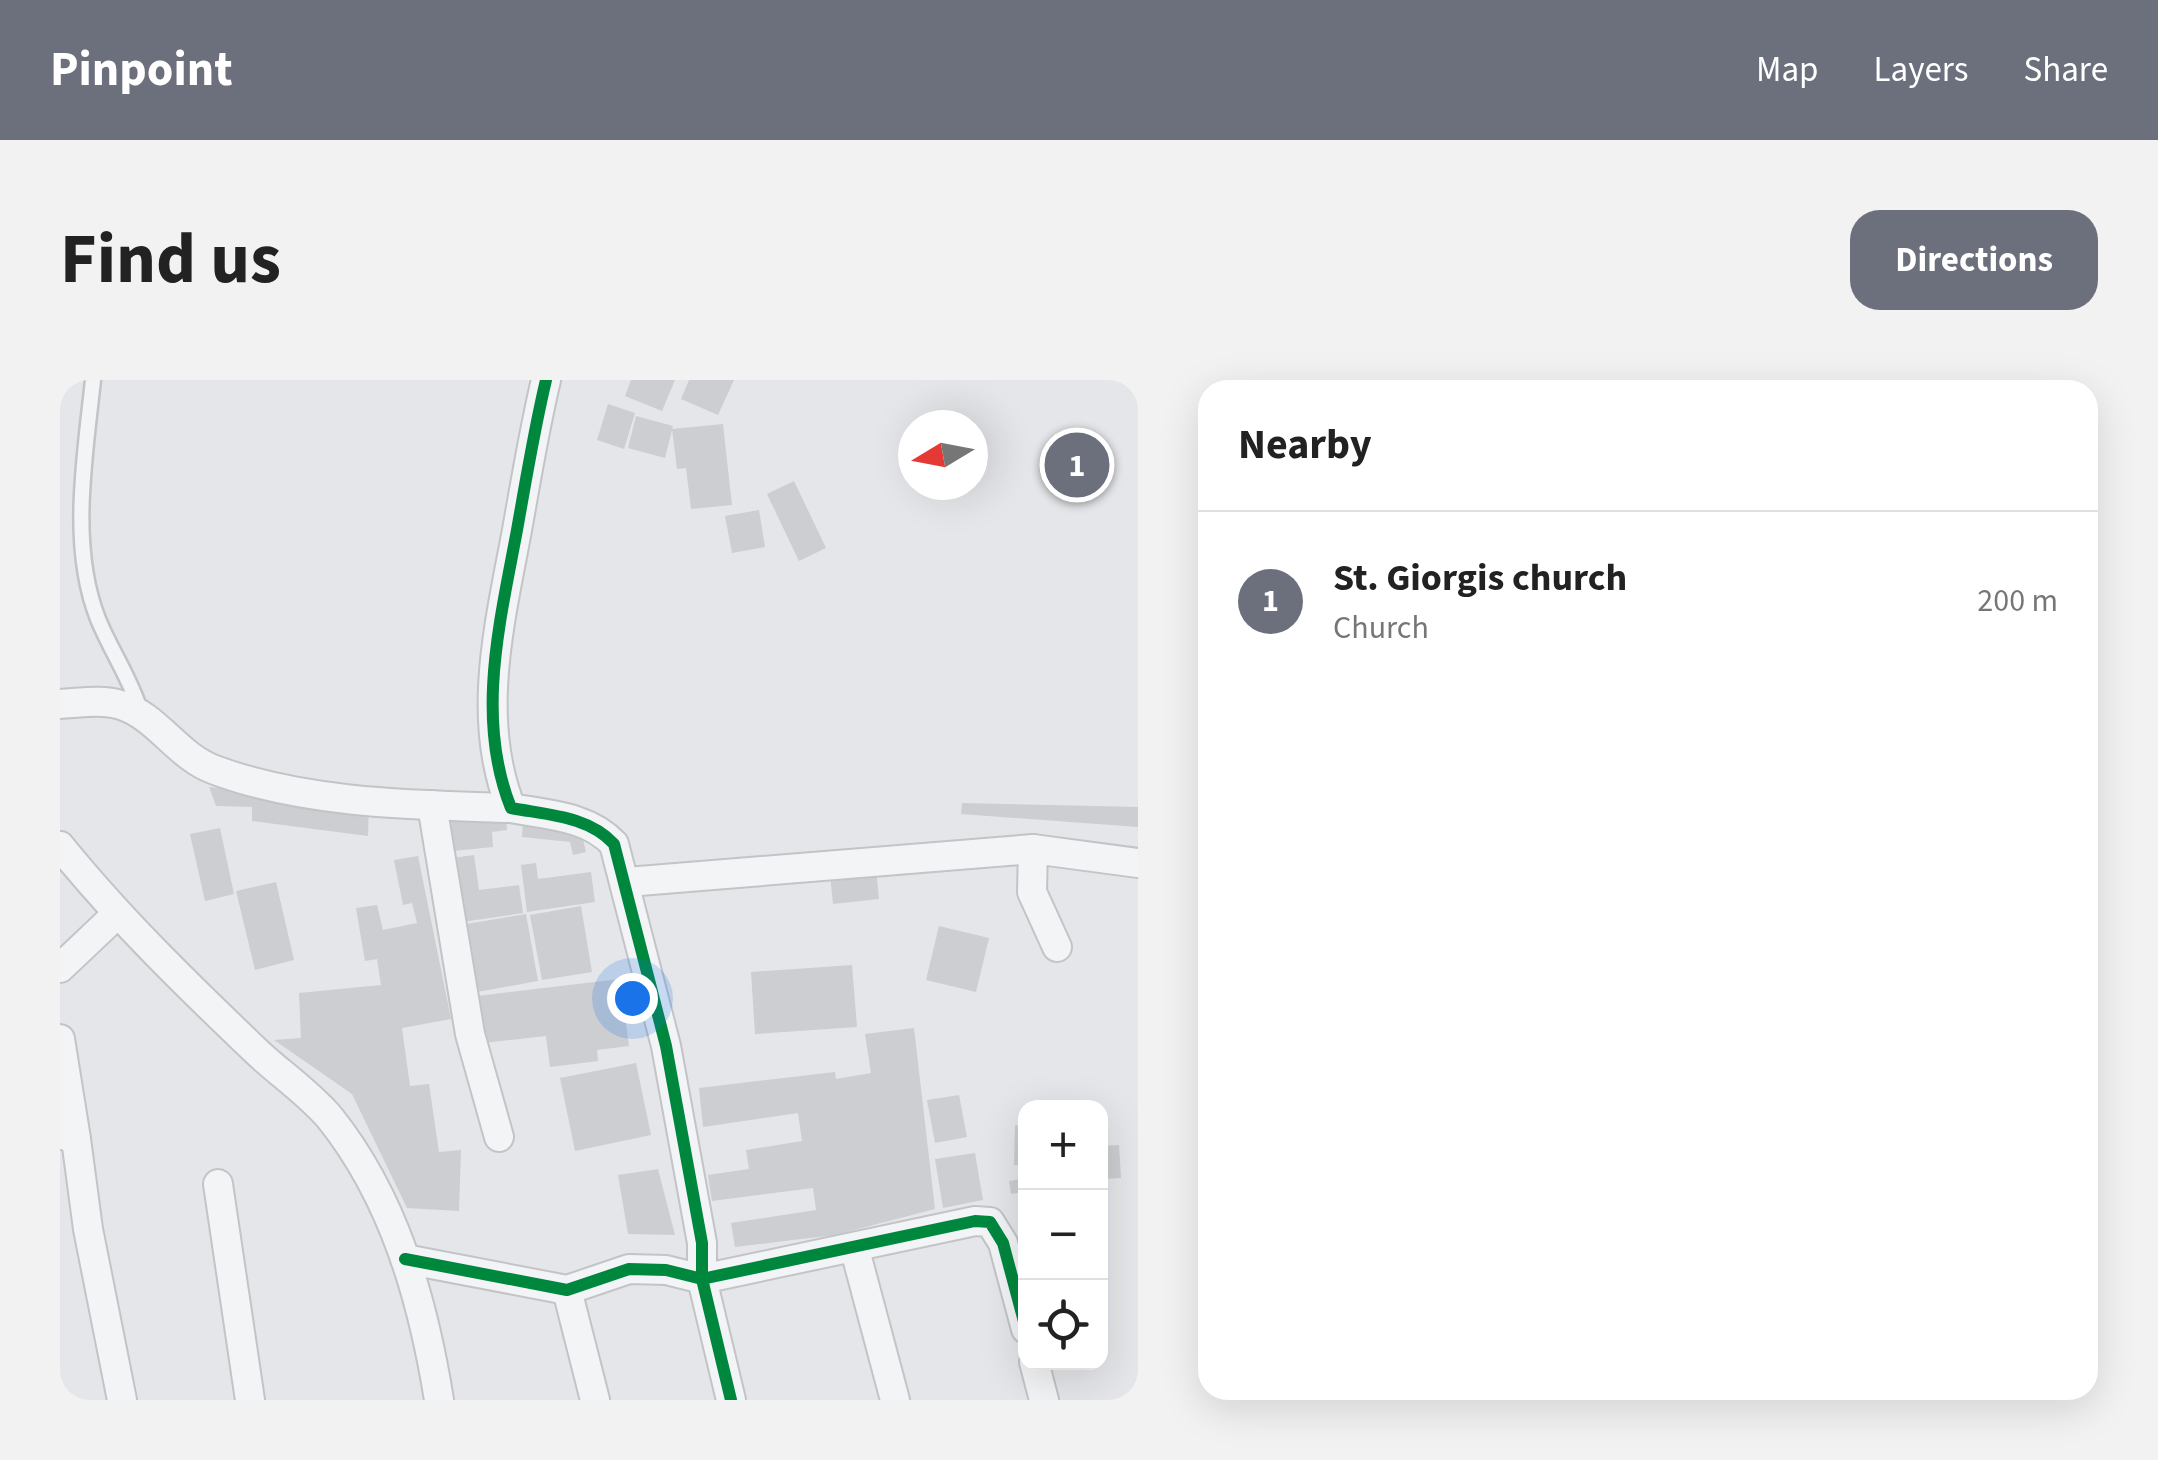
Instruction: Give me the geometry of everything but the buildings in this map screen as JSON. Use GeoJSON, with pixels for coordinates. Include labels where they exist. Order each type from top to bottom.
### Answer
{"type":"FeatureCollection","features":[{"type":"Feature","properties":{"kind":"street"},"geometry":{"type":"LineString","coordinates":[[511,808],[496,763],[491,702],[497,636],[546,380]]}},
{"type":"Feature","properties":{"kind":"street"},"geometry":{"type":"LineString","coordinates":[[60,704],[102,702],[142,716],[189,758],[215,770],[293,790],[432,805],[511,808],[601,830],[614,844],[627,882],[666,1046],[702,1242],[702,1279],[731,1400]]}},
{"type":"Feature","properties":{"kind":"street"},"geometry":{"type":"LineString","coordinates":[[432,805],[470,1034],[498,1137]]}},
{"type":"Feature","properties":{"kind":"street"},"geometry":{"type":"LineString","coordinates":[[60,846],[116,915],[328,1116],[373,1182],[405,1259],[422,1305],[440,1400]]}},
{"type":"Feature","properties":{"kind":"street"},"geometry":{"type":"LineString","coordinates":[[627,882],[1033,850],[1138,863]]}},
{"type":"Feature","properties":{"kind":"street"},"geometry":{"type":"LineString","coordinates":[[1033,850],[1032,892],[1057,947]]}},
{"type":"Feature","properties":{"kind":"street"},"geometry":{"type":"LineString","coordinates":[[60,968],[71,952],[116,915]]}},
{"type":"Feature","properties":{"kind":"street"},"geometry":{"type":"LineString","coordinates":[[60,1040],[68,1137],[122,1400]]}},
{"type":"Feature","properties":{"kind":"street"},"geometry":{"type":"LineString","coordinates":[[218,1184],[250,1400]]}},
{"type":"Feature","properties":{"kind":"street"},"geometry":{"type":"LineString","coordinates":[[405,1259],[566,1290],[629,1269],[666,1270],[702,1279],[855,1250],[975,1221],[990,1222],[1003,1243],[1018,1300]]}},
{"type":"Feature","properties":{"kind":"street"},"geometry":{"type":"LineString","coordinates":[[855,1250],[895,1400]]}},
{"type":"Feature","properties":{"kind":"street"},"geometry":{"type":"LineString","coordinates":[[566,1290],[596,1400]]}},
{"type":"Feature","properties":{"kind":"street"},"geometry":{"type":"LineString","coordinates":[[1036,1370],[1044,1400]]}},
{"type":"Feature","properties":{"kind":"lane"},"geometry":{"type":"LineString","coordinates":[[93,380],[83,486],[84,568],[98,619],[127,670],[142,716]]}},
{"type":"Feature","properties":{"kind":"cycle path"},"geometry":{"type":"LineString","coordinates":[[546,380],[498,635],[493,705],[500,774],[511,808],[580,822],[614,844],[666,1046],[702,1243],[702,1279],[731,1400]]}},
{"type":"Feature","properties":{"kind":"cycle path"},"geometry":{"type":"LineString","coordinates":[[405,1259],[567,1290],[629,1269],[666,1270],[702,1279],[975,1221],[990,1222],[1003,1243],[1018,1299]]}},
{"type":"Feature","properties":{"kind":"place","name":"St. Giorgis church"},"geometry":{"type":"Point","coordinates":[1077,465]}}]}
